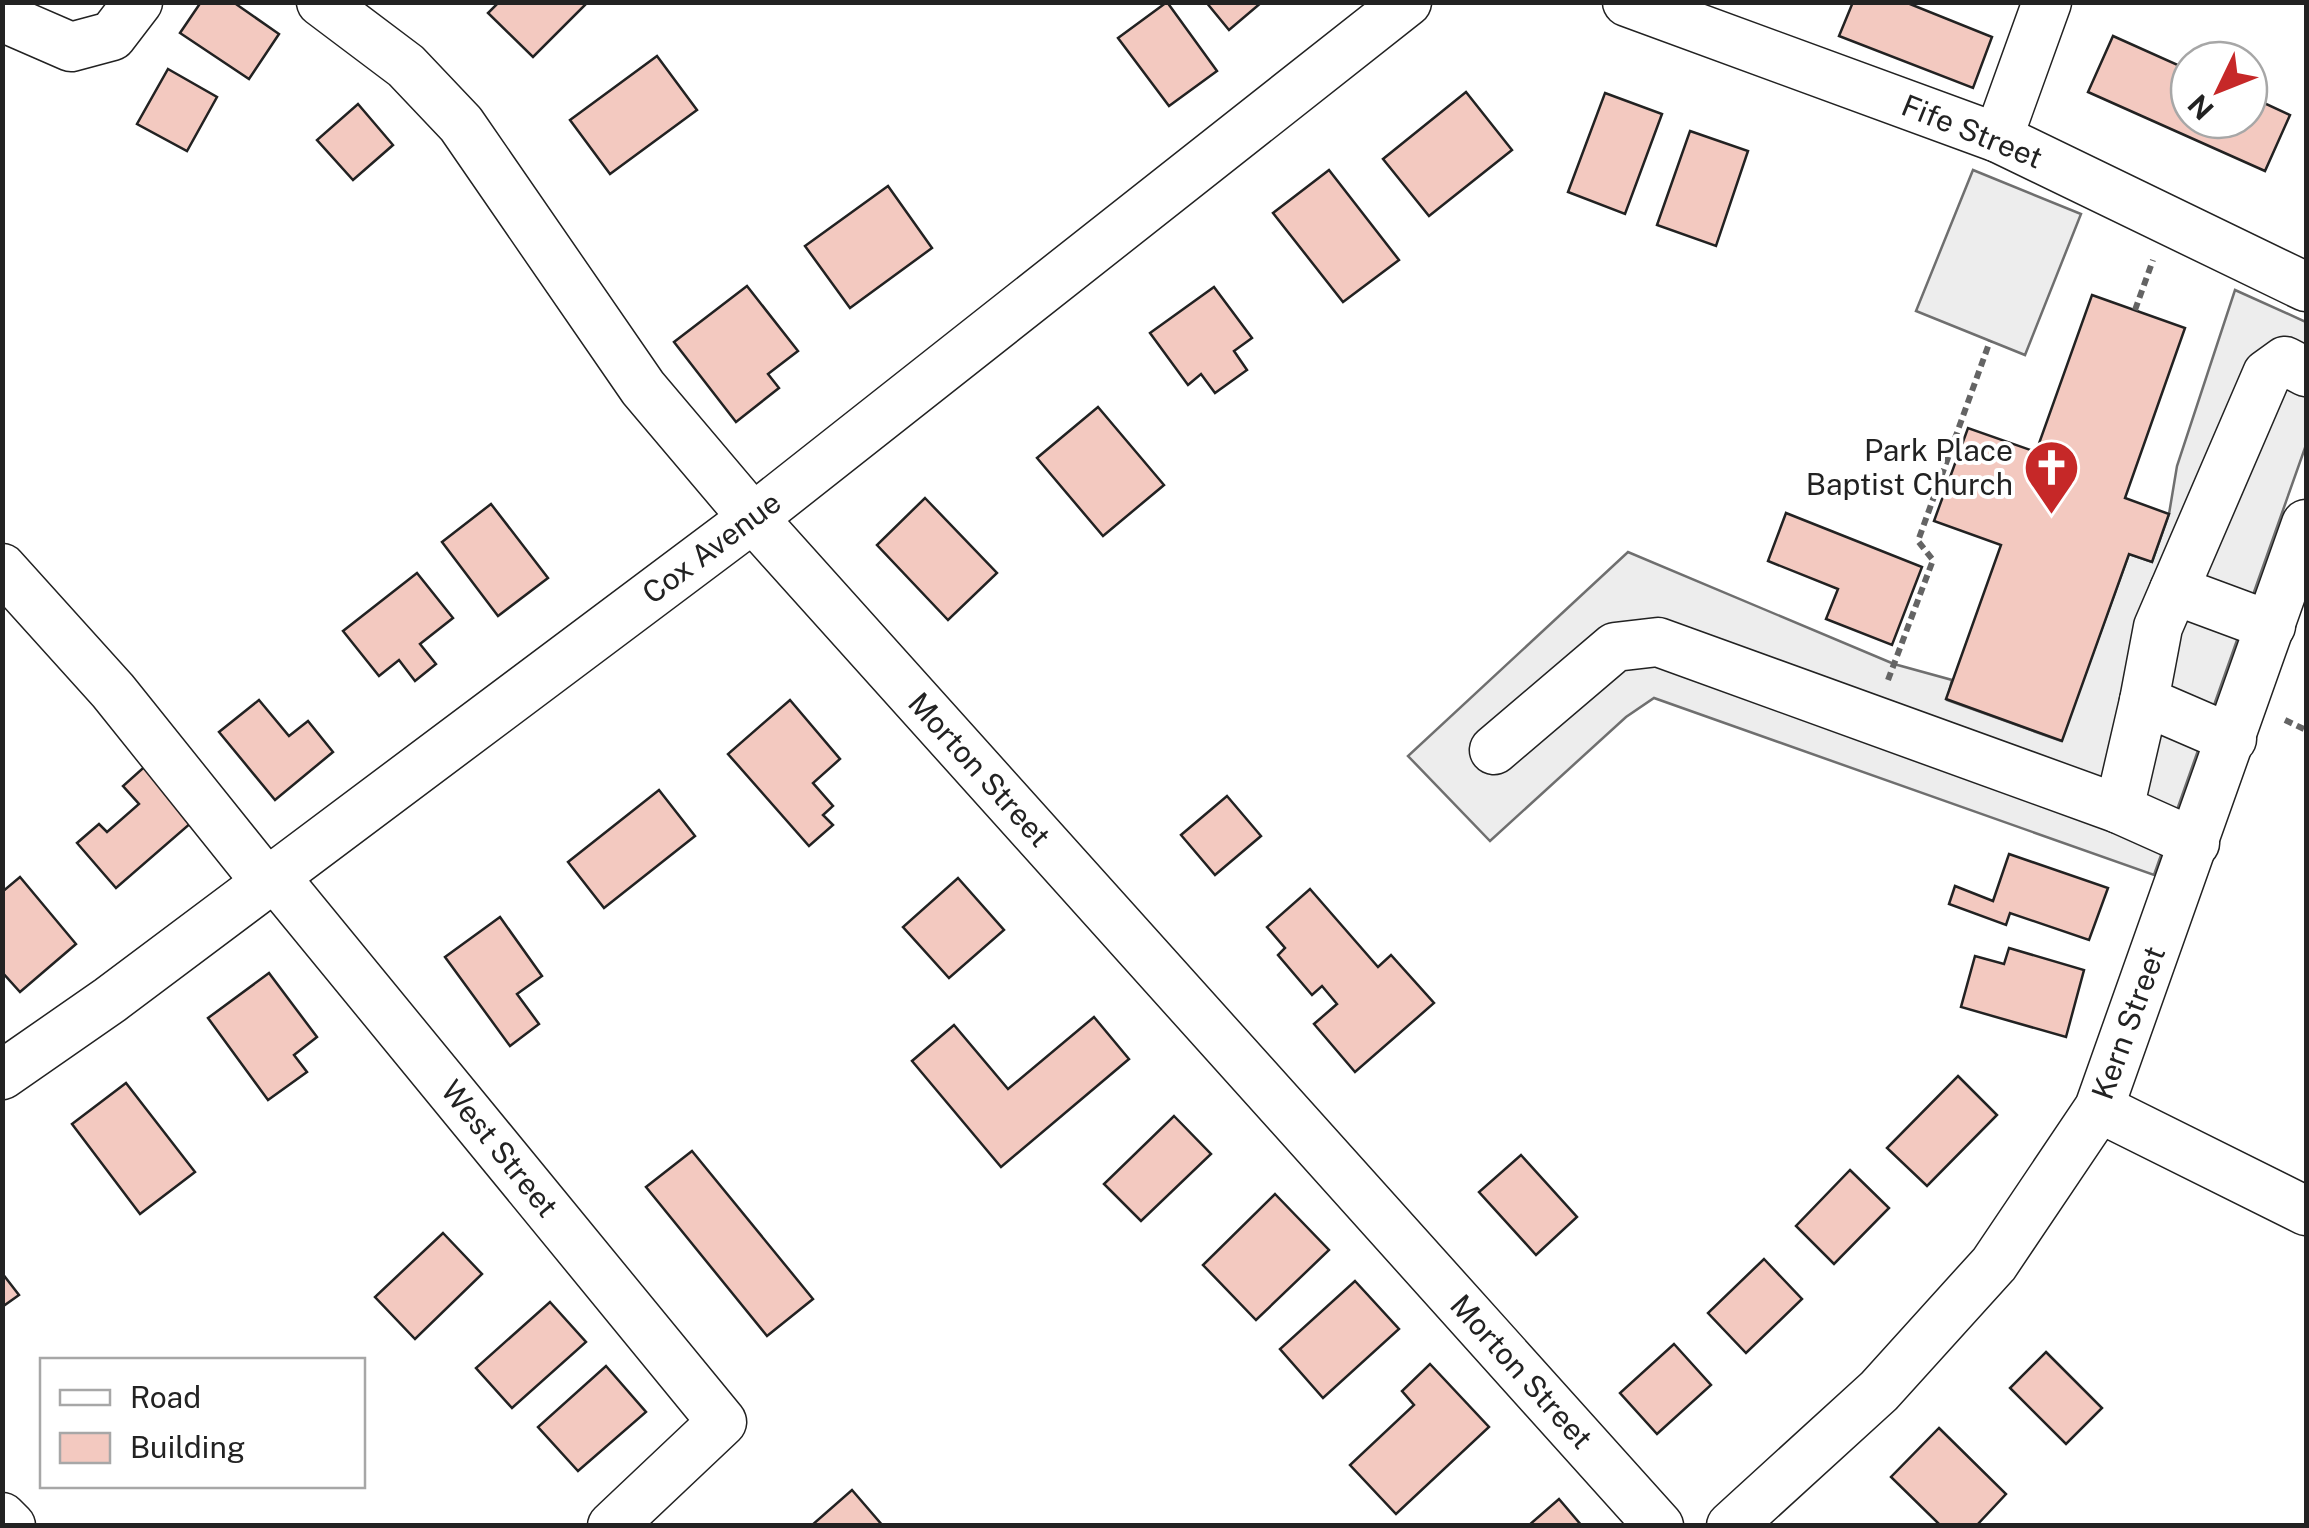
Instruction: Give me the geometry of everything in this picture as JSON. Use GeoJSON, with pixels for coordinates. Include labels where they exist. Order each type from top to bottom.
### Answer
{"type":"FeatureCollection","features":[{"type":"Feature","properties":{"kind":"street","name":"Morton Street"},"geometry":{"type":"LineString","coordinates":[[321,2],[406,66],[461,124],[643,388],[752,518],[1659,1526]]}},
{"type":"Feature","properties":{"kind":"street","name":"Cox Avenue"},"geometry":{"type":"LineString","coordinates":[[2,1075],[271,880],[752,518],[1407,2]]}},
{"type":"Feature","properties":{"kind":"street","name":"Fife Street"},"geometry":{"type":"LineString","coordinates":[[1627,2],[1998,138],[2306,286]]}},
{"type":"Feature","properties":{"kind":"street"},"geometry":{"type":"LineString","coordinates":[[1998,138],[2047,2]]}},
{"type":"Feature","properties":{"kind":"street"},"geometry":{"type":"LineString","coordinates":[[2,17],[71,47],[125,20]]}},
{"type":"Feature","properties":{"kind":"street"},"geometry":{"type":"LineString","coordinates":[[2119,810],[2158,628],[2174,590],[2267,374],[2284,362],[2306,372]]}},
{"type":"Feature","properties":{"kind":"street","name":"Kern Street"},"geometry":{"type":"LineString","coordinates":[[1731,1526],[1878,1391],[1994,1264],[2099,1108],[2306,524]]}},
{"type":"Feature","properties":{"kind":"street","name":"West Street"},"geometry":{"type":"LineString","coordinates":[[2,568],[113,691],[722,1422],[612,1526]]}},
{"type":"Feature","properties":{"kind":"street"},"geometry":{"type":"LineString","coordinates":[[2174,590],[2271,626]]}},
{"type":"Feature","properties":{"kind":"street"},"geometry":{"type":"LineString","coordinates":[[1494,750],[1614,647],[1658,642],[2119,810],[2195,843]]}},
{"type":"Feature","properties":{"kind":"street"},"geometry":{"type":"LineString","coordinates":[[2144,701],[2232,739]]}},
{"type":"Feature","properties":{"kind":"street"},"geometry":{"type":"LineString","coordinates":[[2099,1108],[2306,1211]]}},
{"type":"Feature","properties":{"kind":"street"},"geometry":{"type":"LineString","coordinates":[[2,1517],[10,1526]]}},
{"type":"Feature","properties":{"kind":"path"},"geometry":{"type":"LineString","coordinates":[[1873,720],[1932,560],[1918,541],[1990,341]]}},
{"type":"Feature","properties":{"kind":"shaded area"},"geometry":{"type":"Polygon","coordinates":[[[1973,170],[2081,214],[2025,355],[1916,311],[1973,170]]]}},
{"type":"Feature","properties":{"kind":"shaded area"},"geometry":{"type":"Polygon","coordinates":[[[2235,290],[2306,322],[2306,445],[2154,875],[1654,698],[1626,717],[1490,841],[1408,756],[1628,552],[1894,664],[1952,680],[1947,700],[2061,741],[2129,554],[2152,562],[2169,514],[2177,466],[2235,290]]]}},
{"type":"Feature","properties":{"kind":"building"},"geometry":{"type":"Polygon","coordinates":[[[201,2],[233,2],[279,34],[249,79],[180,33],[201,2]]]}},
{"type":"Feature","properties":{"kind":"building"},"geometry":{"type":"Polygon","coordinates":[[[499,2],[588,2],[533,57],[488,13],[499,2]]]}},
{"type":"Feature","properties":{"kind":"building"},"geometry":{"type":"Polygon","coordinates":[[[1167,2],[1217,71],[1169,106],[1118,38],[1167,2]]]}},
{"type":"Feature","properties":{"kind":"building"},"geometry":{"type":"Polygon","coordinates":[[[1206,2],[1262,2],[1229,30],[1206,2]]]}},
{"type":"Feature","properties":{"kind":"building"},"geometry":{"type":"Polygon","coordinates":[[[1853,2],[1905,2],[1992,37],[1973,88],[1839,36],[1853,2]]]}},
{"type":"Feature","properties":{"kind":"building"},"geometry":{"type":"Polygon","coordinates":[[[2113,36],[2169,61],[2169,128],[2088,92],[2113,36]]]}},
{"type":"Feature","properties":{"kind":"building"},"geometry":{"type":"Polygon","coordinates":[[[657,56],[697,110],[610,174],[570,120],[657,56]]]}},
{"type":"Feature","properties":{"kind":"building"},"geometry":{"type":"Polygon","coordinates":[[[168,69],[217,97],[187,151],[137,124],[168,69]]]}},
{"type":"Feature","properties":{"kind":"building"},"geometry":{"type":"Polygon","coordinates":[[[1466,92],[1512,150],[1429,216],[1383,159],[1466,92]]]}},
{"type":"Feature","properties":{"kind":"building"},"geometry":{"type":"Polygon","coordinates":[[[1605,93],[1662,114],[1625,214],[1568,192],[1605,93]]]}},
{"type":"Feature","properties":{"kind":"building"},"geometry":{"type":"Polygon","coordinates":[[[358,104],[393,145],[353,180],[317,140],[358,104]]]}},
{"type":"Feature","properties":{"kind":"building"},"geometry":{"type":"Polygon","coordinates":[[[2269,105],[2290,115],[2265,171],[2196,140],[2269,140],[2269,105]]]}},
{"type":"Feature","properties":{"kind":"building"},"geometry":{"type":"Polygon","coordinates":[[[1690,131],[1748,151],[1716,246],[1657,225],[1690,131]]]}},
{"type":"Feature","properties":{"kind":"building"},"geometry":{"type":"Polygon","coordinates":[[[1329,170],[1399,260],[1343,302],[1273,213],[1329,170]]]}},
{"type":"Feature","properties":{"kind":"building"},"geometry":{"type":"Polygon","coordinates":[[[888,186],[932,248],[850,308],[805,246],[888,186]]]}},
{"type":"Feature","properties":{"kind":"building"},"geometry":{"type":"Polygon","coordinates":[[[747,286],[798,351],[768,374],[779,388],[736,422],[674,342],[747,286]]]}},
{"type":"Feature","properties":{"kind":"building"},"geometry":{"type":"Polygon","coordinates":[[[1214,287],[1252,338],[1234,351],[1247,370],[1215,393],[1201,374],[1188,385],[1150,333],[1214,287]]]}},
{"type":"Feature","properties":{"kind":"building","name":"Park Place Baptist Church"},"geometry":{"type":"Polygon","coordinates":[[[2092,295],[2185,328],[2125,498],[2169,514],[2152,562],[2129,554],[2062,741],[1946,699],[2001,545],[1934,521],[1968,428],[2036,452],[2092,295]]]}},
{"type":"Feature","properties":{"kind":"building"},"geometry":{"type":"Polygon","coordinates":[[[1098,407],[1164,485],[1103,536],[1037,458],[1098,407]]]}},
{"type":"Feature","properties":{"kind":"building"},"geometry":{"type":"Polygon","coordinates":[[[925,498],[997,573],[948,620],[877,545],[925,498]]]}},
{"type":"Feature","properties":{"kind":"building"},"geometry":{"type":"Polygon","coordinates":[[[491,504],[548,578],[498,616],[442,542],[491,504]]]}},
{"type":"Feature","properties":{"kind":"building"},"geometry":{"type":"Polygon","coordinates":[[[1786,513],[1922,567],[1892,645],[1826,619],[1838,589],[1768,561],[1786,513]]]}},
{"type":"Feature","properties":{"kind":"building"},"geometry":{"type":"Polygon","coordinates":[[[417,573],[453,618],[420,644],[436,664],[415,681],[399,660],[379,676],[343,631],[417,573]]]}},
{"type":"Feature","properties":{"kind":"building"},"geometry":{"type":"Polygon","coordinates":[[[259,700],[289,736],[308,721],[333,752],[275,800],[219,732],[259,700]]]}},
{"type":"Feature","properties":{"kind":"building"},"geometry":{"type":"Polygon","coordinates":[[[790,700],[840,759],[813,783],[833,806],[823,815],[833,825],[809,846],[728,754],[790,700]]]}},
{"type":"Feature","properties":{"kind":"building"},"geometry":{"type":"Polygon","coordinates":[[[151,761],[199,816],[116,888],[77,843],[99,824],[107,832],[139,804],[123,786],[151,761]]]}},
{"type":"Feature","properties":{"kind":"building"},"geometry":{"type":"Polygon","coordinates":[[[659,790],[695,836],[604,908],[568,862],[659,790]]]}},
{"type":"Feature","properties":{"kind":"building"},"geometry":{"type":"Polygon","coordinates":[[[1227,796],[1261,836],[1215,875],[1181,835],[1227,796]]]}},
{"type":"Feature","properties":{"kind":"building"},"geometry":{"type":"Polygon","coordinates":[[[2009,854],[2108,888],[2089,940],[2010,913],[2006,925],[1949,904],[1955,886],[1993,901],[2009,854]]]}},
{"type":"Feature","properties":{"kind":"building"},"geometry":{"type":"Polygon","coordinates":[[[20,877],[76,944],[20,992],[2,972],[2,892],[20,877]]]}},
{"type":"Feature","properties":{"kind":"building"},"geometry":{"type":"Polygon","coordinates":[[[958,878],[1004,930],[949,978],[903,927],[958,878]]]}},
{"type":"Feature","properties":{"kind":"building"},"geometry":{"type":"Polygon","coordinates":[[[1310,889],[1378,967],[1391,955],[1434,1003],[1355,1072],[1314,1024],[1337,1004],[1322,986],[1312,995],[1278,955],[1285,948],[1267,927],[1310,889]]]}},
{"type":"Feature","properties":{"kind":"building"},"geometry":{"type":"Polygon","coordinates":[[[500,917],[542,976],[517,994],[539,1024],[510,1046],[445,957],[500,917]]]}},
{"type":"Feature","properties":{"kind":"building"},"geometry":{"type":"Polygon","coordinates":[[[2009,948],[2084,970],[2066,1037],[1961,1007],[1975,956],[2004,964],[2009,948]]]}},
{"type":"Feature","properties":{"kind":"building"},"geometry":{"type":"Polygon","coordinates":[[[269,973],[317,1037],[294,1055],[307,1072],[268,1100],[208,1018],[269,973]]]}},
{"type":"Feature","properties":{"kind":"building"},"geometry":{"type":"Polygon","coordinates":[[[1094,1017],[1129,1059],[1001,1167],[912,1061],[954,1025],[1008,1089],[1094,1017]]]}},
{"type":"Feature","properties":{"kind":"building"},"geometry":{"type":"Polygon","coordinates":[[[1958,1076],[1997,1115],[1927,1186],[1887,1148],[1958,1076]]]}},
{"type":"Feature","properties":{"kind":"building"},"geometry":{"type":"Polygon","coordinates":[[[126,1083],[195,1172],[140,1214],[72,1124],[126,1083]]]}},
{"type":"Feature","properties":{"kind":"building"},"geometry":{"type":"Polygon","coordinates":[[[1174,1116],[1211,1154],[1141,1221],[1104,1184],[1174,1116]]]}},
{"type":"Feature","properties":{"kind":"building"},"geometry":{"type":"Polygon","coordinates":[[[692,1151],[813,1299],[767,1336],[646,1187],[692,1151]]]}},
{"type":"Feature","properties":{"kind":"building"},"geometry":{"type":"Polygon","coordinates":[[[1521,1155],[1577,1217],[1536,1255],[1479,1192],[1521,1155]]]}},
{"type":"Feature","properties":{"kind":"building"},"geometry":{"type":"Polygon","coordinates":[[[1850,1170],[1889,1208],[1834,1264],[1796,1226],[1850,1170]]]}},
{"type":"Feature","properties":{"kind":"building"},"geometry":{"type":"Polygon","coordinates":[[[1275,1194],[1329,1250],[1256,1320],[1203,1265],[1275,1194]]]}},
{"type":"Feature","properties":{"kind":"building"},"geometry":{"type":"Polygon","coordinates":[[[443,1233],[482,1274],[415,1339],[375,1297],[443,1233]]]}},
{"type":"Feature","properties":{"kind":"building"},"geometry":{"type":"Polygon","coordinates":[[[1764,1259],[1802,1299],[1746,1353],[1708,1313],[1764,1259]]]}},
{"type":"Feature","properties":{"kind":"building"},"geometry":{"type":"Polygon","coordinates":[[[2,1273],[19,1295],[2,1307],[2,1273]]]}},
{"type":"Feature","properties":{"kind":"building"},"geometry":{"type":"Polygon","coordinates":[[[1355,1281],[1399,1329],[1323,1398],[1280,1349],[1355,1281]]]}},
{"type":"Feature","properties":{"kind":"building"},"geometry":{"type":"Polygon","coordinates":[[[550,1302],[586,1342],[512,1408],[476,1368],[550,1302]]]}},
{"type":"Feature","properties":{"kind":"building"},"geometry":{"type":"Polygon","coordinates":[[[1674,1344],[1711,1385],[1657,1434],[1620,1393],[1674,1344]]]}},
{"type":"Feature","properties":{"kind":"building"},"geometry":{"type":"Polygon","coordinates":[[[2046,1352],[2102,1408],[2066,1444],[2010,1388],[2046,1352]]]}},
{"type":"Feature","properties":{"kind":"building"},"geometry":{"type":"Polygon","coordinates":[[[1430,1364],[1489,1427],[1396,1514],[1350,1465],[1414,1405],[1402,1391],[1430,1364]]]}},
{"type":"Feature","properties":{"kind":"building"},"geometry":{"type":"Polygon","coordinates":[[[606,1366],[646,1412],[578,1471],[538,1427],[606,1366]]]}},
{"type":"Feature","properties":{"kind":"building"},"geometry":{"type":"Polygon","coordinates":[[[1939,1428],[2006,1494],[1976,1526],[1941,1526],[1891,1477],[1939,1428]]]}},
{"type":"Feature","properties":{"kind":"building"},"geometry":{"type":"Polygon","coordinates":[[[852,1490],[883,1526],[811,1526],[852,1490]]]}},
{"type":"Feature","properties":{"kind":"building"},"geometry":{"type":"Polygon","coordinates":[[[1559,1499],[1582,1526],[1528,1526],[1559,1499]]]}},
{"type":"Feature","properties":{"kind":"place","name":"Park Place Baptist Church"},"geometry":{"type":"Point","coordinates":[2052,517]}}]}
